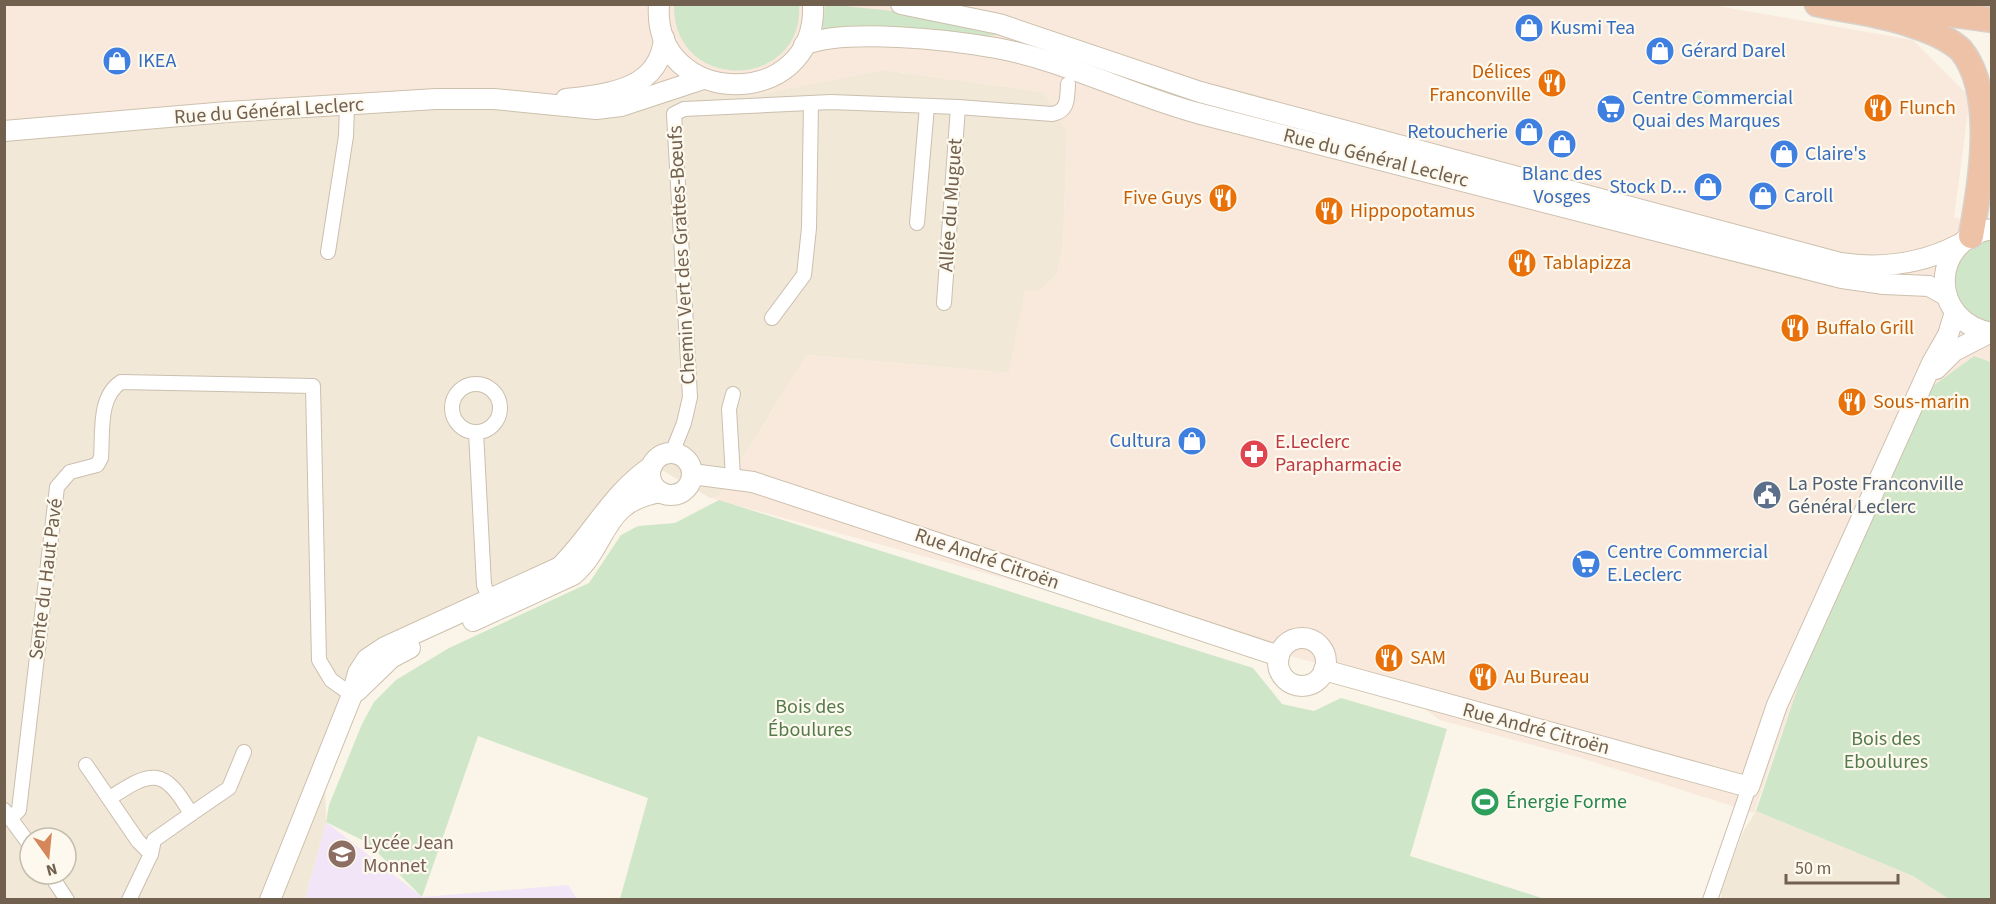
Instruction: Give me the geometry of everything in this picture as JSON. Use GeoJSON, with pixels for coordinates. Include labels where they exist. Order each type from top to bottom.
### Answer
{"type":"FeatureCollection","features":[{"type":"Feature","properties":{"kind":"highway"},"geometry":{"type":"LineString","coordinates":[[1817,4],[1910,24],[1950,42],[1971,63],[1983,93],[1988,130],[1974,237]]}},
{"type":"Feature","properties":{"kind":"highway"},"geometry":{"type":"LineString","coordinates":[[1878,4],[1992,20]]}},
{"type":"Feature","properties":{"kind":"main road"},"geometry":{"type":"LineString","coordinates":[[659,4],[664,38],[680,62],[703,79],[731,86],[761,82],[786,68],[804,45],[812,23],[813,4]]}},
{"type":"Feature","properties":{"kind":"main road","name":"Rue du Général Leclerc"},"geometry":{"type":"LineString","coordinates":[[901,4],[999,24],[1200,92],[1840,263],[1892,265],[1936,255],[1974,237]]}},
{"type":"Feature","properties":{"kind":"main road","name":"Rue du Général Leclerc"},"geometry":{"type":"LineString","coordinates":[[804,45],[818,39],[864,37],[949,42],[1009,51],[1202,114],[1842,278],[1884,284],[1929,286],[1951,304],[1970,326],[1990,333]]}},
{"type":"Feature","properties":{"kind":"main road","name":"Rue du Général Leclerc"},"geometry":{"type":"LineString","coordinates":[[534,104],[614,91],[634,85],[647,76],[659,63],[664,38]]}},
{"type":"Feature","properties":{"kind":"main road","name":"Rue du Général Leclerc"},"geometry":{"type":"LineString","coordinates":[[4,131],[347,113],[478,98],[596,109],[621,106],[703,79]]}},
{"type":"Feature","properties":{"kind":"main road"},"geometry":{"type":"LineString","coordinates":[[1749,787],[1777,705],[1922,384],[1948,335],[1951,304],[1946,269],[1974,237]]}},
{"type":"Feature","properties":{"kind":"main road"},"geometry":{"type":"LineString","coordinates":[[1922,384],[1946,357],[1972,340],[1990,333]]}},
{"type":"Feature","properties":{"kind":"main road"},"geometry":{"type":"LineString","coordinates":[[582,554],[602,512],[622,489],[652,466],[660,456],[672,453],[686,460],[692,474],[689,485],[682,492],[671,495],[661,492],[652,483],[652,466]]}},
{"type":"Feature","properties":{"kind":"main road","name":"Rue André Citroën"},"geometry":{"type":"LineString","coordinates":[[692,474],[733,477],[879,522],[1002,566],[1279,656]]}},
{"type":"Feature","properties":{"kind":"main road"},"geometry":{"type":"LineString","coordinates":[[270,900],[352,695],[358,673],[367,659],[410,634],[492,606],[582,554],[623,507],[640,497],[661,492]]}},
{"type":"Feature","properties":{"kind":"main road"},"geometry":{"type":"LineString","coordinates":[[1299,638],[1309,639],[1318,644],[1325,655],[1324,670],[1310,684],[1291,683],[1281,675],[1279,656],[1288,642],[1299,638]]}},
{"type":"Feature","properties":{"kind":"main road","name":"Rue André Citroën"},"geometry":{"type":"LineString","coordinates":[[1324,670],[1749,787]]}},
{"type":"Feature","properties":{"kind":"street","name":"Chemin Vert des Grattes-Bœufs"},"geometry":{"type":"LineString","coordinates":[[672,453],[684,423],[690,396],[674,114],[684,109],[831,102],[927,105],[1040,114],[1060,113],[1066,107],[1068,84]]}},
{"type":"Feature","properties":{"kind":"street"},"geometry":{"type":"LineString","coordinates":[[772,318],[804,275],[808,228],[811,104]]}},
{"type":"Feature","properties":{"kind":"street"},"geometry":{"type":"LineString","coordinates":[[917,223],[927,105]]}},
{"type":"Feature","properties":{"kind":"street","name":"Allée du Muguet"},"geometry":{"type":"LineString","coordinates":[[944,303],[958,107]]}},
{"type":"Feature","properties":{"kind":"street"},"geometry":{"type":"LineString","coordinates":[[328,252],[347,113]]}},
{"type":"Feature","properties":{"kind":"street","name":"Sente du Haut Pavé"},"geometry":{"type":"LineString","coordinates":[[8,814],[19,810],[57,487],[70,472],[89,469],[97,465],[101,458],[106,399],[111,388],[121,382],[313,386],[319,660],[331,680],[352,695]]}},
{"type":"Feature","properties":{"kind":"street"},"geometry":{"type":"LineString","coordinates":[[733,394],[729,409],[733,477]]}},
{"type":"Feature","properties":{"kind":"street"},"geometry":{"type":"LineString","coordinates":[[476,432],[484,585],[492,606]]}},
{"type":"Feature","properties":{"kind":"street"},"geometry":{"type":"LineString","coordinates":[[129,900],[151,854],[154,840],[229,788],[244,752]]}},
{"type":"Feature","properties":{"kind":"street"},"geometry":{"type":"LineString","coordinates":[[86,765],[138,842],[151,854]]}},
{"type":"Feature","properties":{"kind":"street"},"geometry":{"type":"LineString","coordinates":[[110,798],[139,779],[161,779],[175,787],[191,814]]}},
{"type":"Feature","properties":{"kind":"street"},"geometry":{"type":"LineString","coordinates":[[1710,900],[1749,787]]}},
{"type":"Feature","properties":{"kind":"street"},"geometry":{"type":"LineString","coordinates":[[8,814],[18,828]]}},
{"type":"Feature","properties":{"kind":"street"},"geometry":{"type":"LineString","coordinates":[[58,886],[67,900]]}},
{"type":"Feature","properties":{"kind":"shaded area"},"geometry":{"type":"Polygon","coordinates":[[[5,5],[1712,5],[1913,40],[1970,97],[1954,217],[1991,226],[1991,362],[1974,356],[1933,387],[1912,429],[1790,709],[1754,813],[1581,758],[1440,720],[1389,683],[710,498],[720,495],[807,355],[1009,373],[1025,290],[1040,290],[1057,274],[1063,244],[1067,132],[1044,92],[883,70],[754,95],[701,92],[5,130],[5,5]]]}},
{"type":"Feature","properties":{"kind":"shaded area"},"geometry":{"type":"Polygon","coordinates":[[[883,70],[1044,92],[1067,132],[1063,244],[1057,274],[1040,290],[1025,291],[1009,373],[807,355],[719,496],[710,498],[646,461],[565,555],[366,654],[324,738],[326,822],[305,899],[5,900],[5,130],[701,92],[754,95],[883,70]]]}},
{"type":"Feature","properties":{"kind":"shaded area"},"geometry":{"type":"Polygon","coordinates":[[[1756,811],[1913,876],[1949,899],[1721,900],[1722,887],[1743,832],[1756,811]]]}},
{"type":"Feature","properties":{"kind":"shaded area","name":"Lycée Jean Monnet"},"geometry":{"type":"Polygon","coordinates":[[[326,822],[422,897],[568,885],[577,899],[305,900],[326,822]]]}},
{"type":"Feature","properties":{"kind":"green space"},"geometry":{"type":"Polygon","coordinates":[[[799,4],[795,32],[782,53],[762,66],[738,70],[715,67],[694,55],[679,34],[674,5],[799,4]]]}},
{"type":"Feature","properties":{"kind":"green space"},"geometry":{"type":"Polygon","coordinates":[[[825,4],[912,13],[1000,31],[999,35],[971,37],[822,31],[825,4]]]}},
{"type":"Feature","properties":{"kind":"green space"},"geometry":{"type":"Polygon","coordinates":[[[1697,89],[1714,92],[1711,107],[1694,104],[1697,89]]]}},
{"type":"Feature","properties":{"kind":"green space"},"geometry":{"type":"Polygon","coordinates":[[[1991,238],[1991,323],[1974,317],[1963,308],[1957,296],[1955,284],[1956,272],[1961,261],[1979,243],[1991,238]]]}},
{"type":"Feature","properties":{"kind":"green space","name":"Bois des Eboulures"},"geometry":{"type":"Polygon","coordinates":[[[1974,356],[1991,362],[1991,899],[1949,899],[1913,876],[1756,811],[1805,666],[1912,429],[1933,386],[1974,356]]]}},
{"type":"Feature","properties":{"kind":"green space","name":"Bois des Éboulures"},"geometry":{"type":"Polygon","coordinates":[[[719,500],[1253,668],[1282,704],[1314,711],[1341,698],[1447,729],[1410,856],[1545,899],[620,899],[648,798],[478,736],[422,897],[368,843],[326,822],[329,805],[362,724],[374,702],[396,680],[449,648],[589,583],[621,535],[638,526],[675,523],[719,500]]]}},
{"type":"Feature","properties":{"kind":"place","name":"Kusmi Tea"},"geometry":{"type":"Point","coordinates":[1529,28]}},
{"type":"Feature","properties":{"kind":"place","name":"Gérard Darel"},"geometry":{"type":"Point","coordinates":[1660,51]}},
{"type":"Feature","properties":{"kind":"place","name":"IKEA"},"geometry":{"type":"Point","coordinates":[117,61]}},
{"type":"Feature","properties":{"kind":"place","name":"Délices Franconville"},"geometry":{"type":"Point","coordinates":[1552,83]}},
{"type":"Feature","properties":{"kind":"place","name":"Flunch"},"geometry":{"type":"Point","coordinates":[1878,108]}},
{"type":"Feature","properties":{"kind":"place","name":"Centre Commercial Quai des Marques"},"geometry":{"type":"Point","coordinates":[1611,109]}},
{"type":"Feature","properties":{"kind":"place","name":"Retoucherie"},"geometry":{"type":"Point","coordinates":[1529,132]}},
{"type":"Feature","properties":{"kind":"place","name":"Blanc des Vosges"},"geometry":{"type":"Point","coordinates":[1562,144]}},
{"type":"Feature","properties":{"kind":"place","name":"Claire's"},"geometry":{"type":"Point","coordinates":[1784,154]}},
{"type":"Feature","properties":{"kind":"place","name":"Stock D..."},"geometry":{"type":"Point","coordinates":[1708,187]}},
{"type":"Feature","properties":{"kind":"place","name":"Caroll"},"geometry":{"type":"Point","coordinates":[1763,196]}},
{"type":"Feature","properties":{"kind":"place","name":"Five Guys"},"geometry":{"type":"Point","coordinates":[1223,198]}},
{"type":"Feature","properties":{"kind":"place","name":"Hippopotamus"},"geometry":{"type":"Point","coordinates":[1329,211]}},
{"type":"Feature","properties":{"kind":"place","name":"Tablapizza"},"geometry":{"type":"Point","coordinates":[1522,263]}},
{"type":"Feature","properties":{"kind":"place","name":"Buffalo Grill"},"geometry":{"type":"Point","coordinates":[1795,328]}},
{"type":"Feature","properties":{"kind":"place","name":"Sous-marin"},"geometry":{"type":"Point","coordinates":[1852,402]}},
{"type":"Feature","properties":{"kind":"place","name":"Cultura"},"geometry":{"type":"Point","coordinates":[1192,441]}},
{"type":"Feature","properties":{"kind":"place","name":"E.Leclerc Parapharmacie"},"geometry":{"type":"Point","coordinates":[1254,454]}},
{"type":"Feature","properties":{"kind":"place","name":"La Poste Franconville Général Leclerc"},"geometry":{"type":"Point","coordinates":[1767,495]}},
{"type":"Feature","properties":{"kind":"place","name":"Centre Commercial E.Leclerc"},"geometry":{"type":"Point","coordinates":[1586,564]}},
{"type":"Feature","properties":{"kind":"place","name":"SAM"},"geometry":{"type":"Point","coordinates":[1389,658]}},
{"type":"Feature","properties":{"kind":"place","name":"Au Bureau"},"geometry":{"type":"Point","coordinates":[1483,677]}},
{"type":"Feature","properties":{"kind":"place","name":"Énergie Forme"},"geometry":{"type":"Point","coordinates":[1485,802]}},
{"type":"Feature","properties":{"kind":"place","name":"Lycée Jean Monnet"},"geometry":{"type":"Point","coordinates":[342,854]}}]}
